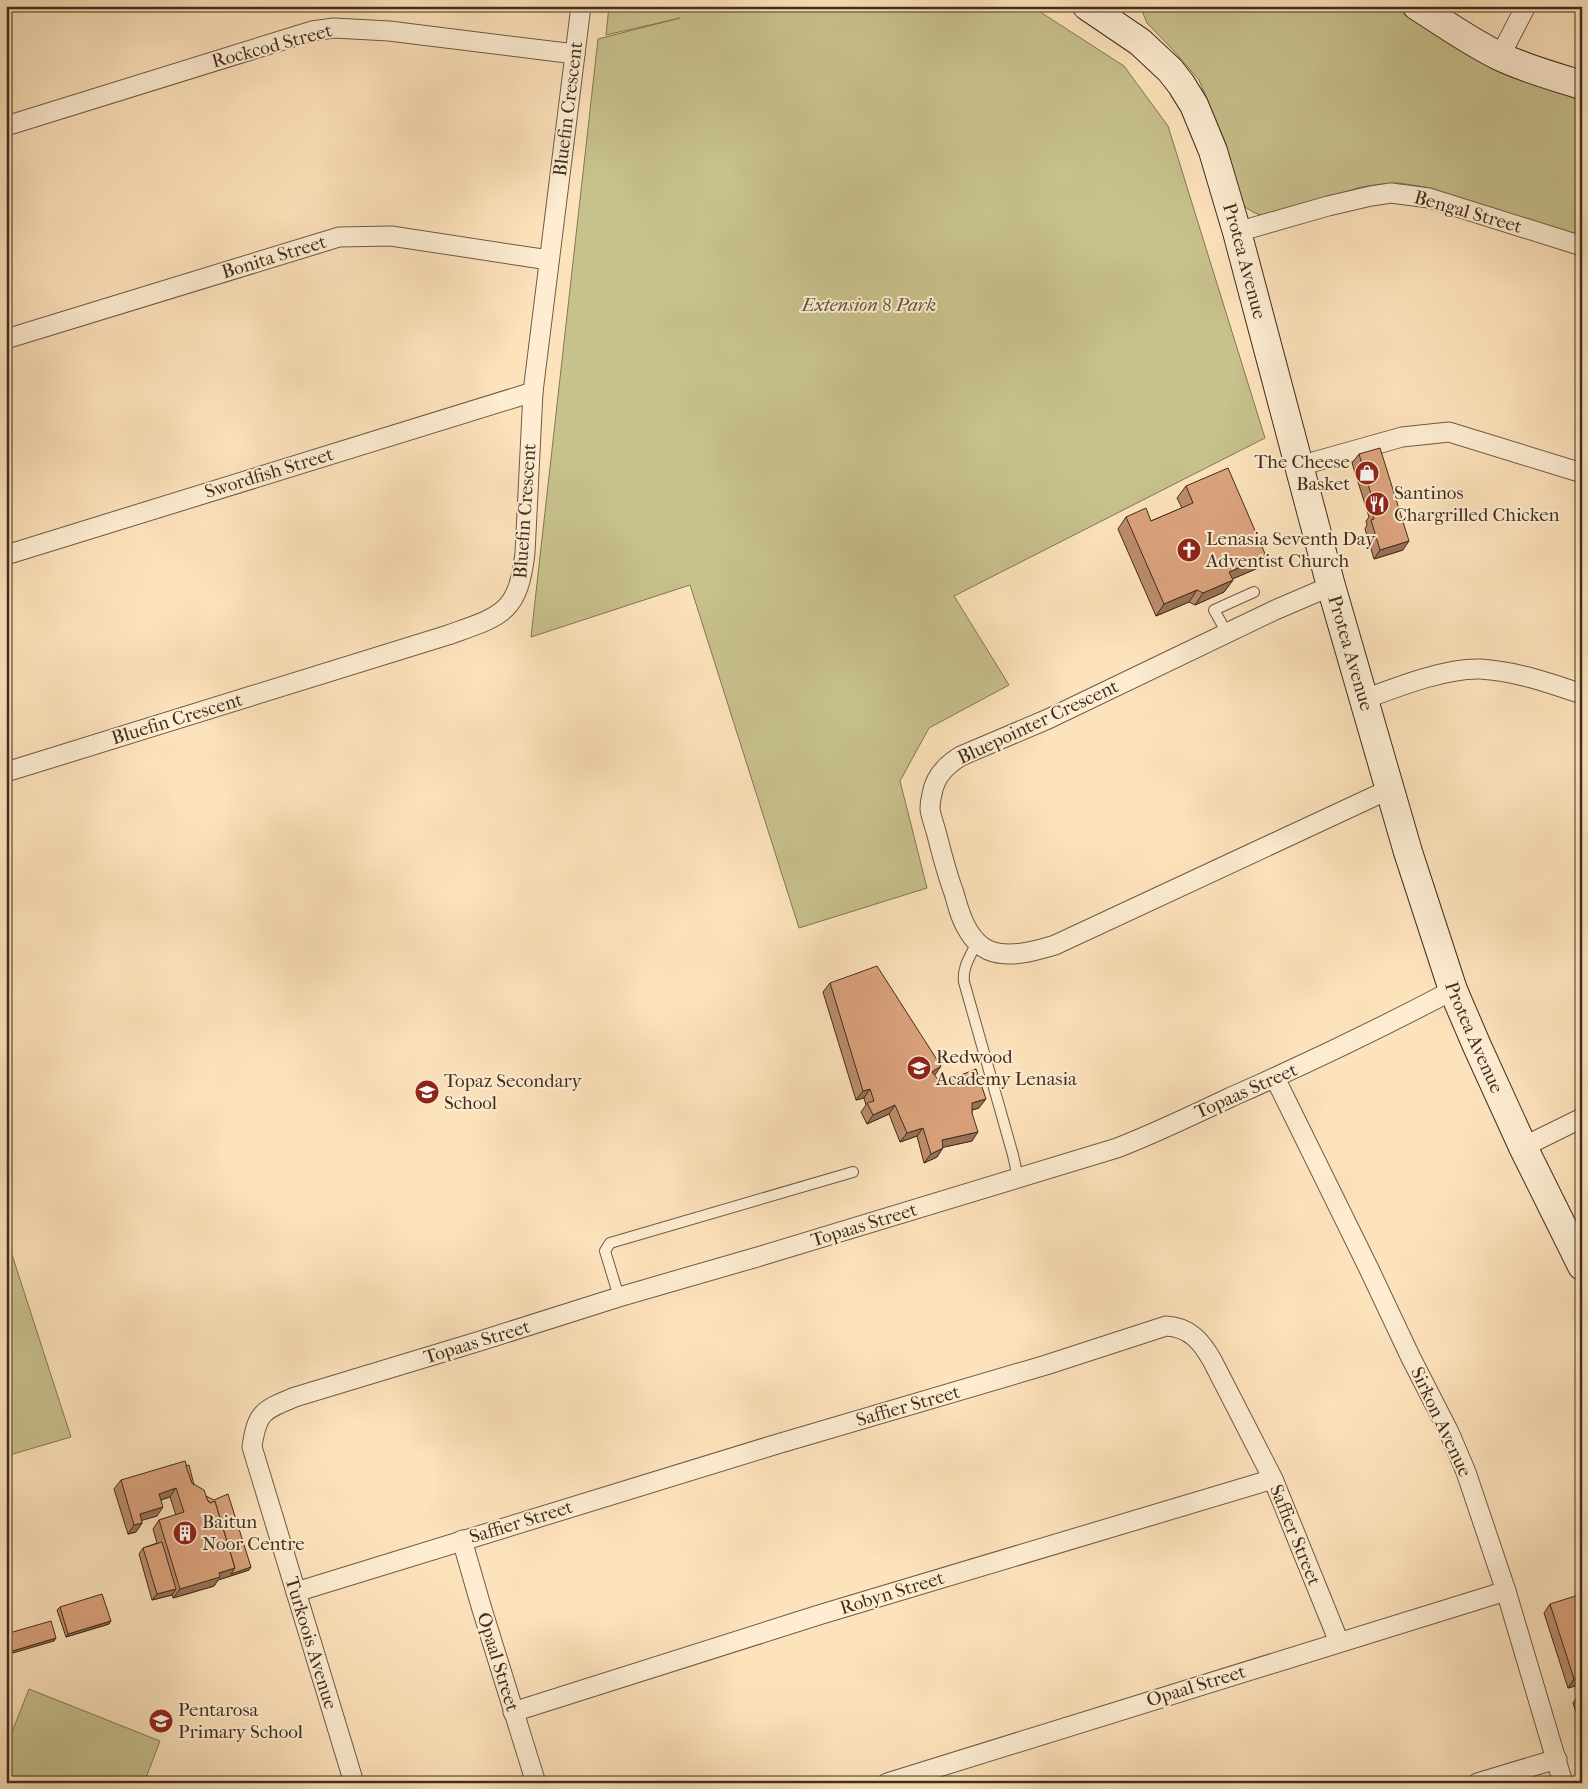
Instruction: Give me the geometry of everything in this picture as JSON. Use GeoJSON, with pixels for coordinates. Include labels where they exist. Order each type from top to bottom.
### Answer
{"type":"FeatureCollection","features":[{"type":"Feature","properties":{"kind":"street","name":"Bluefin Crescent"},"geometry":{"type":"LineString","coordinates":[[6,772],[448,635],[494,618],[513,599],[522,576],[525,553],[533,392],[581,6]]}},
{"type":"Feature","properties":{"kind":"street"},"geometry":{"type":"LineString","coordinates":[[1418,6],[1469,39],[1500,56],[1518,64],[1582,85]]}},
{"type":"Feature","properties":{"kind":"street"},"geometry":{"type":"LineString","coordinates":[[1500,56],[1526,6]]}},
{"type":"Feature","properties":{"kind":"street","name":"Protea Avenue"},"geometry":{"type":"LineString","coordinates":[[1092,8],[1140,42],[1163,63],[1181,84],[1194,105],[1213,151],[1237,232],[1331,586],[1408,852],[1453,990],[1477,1046],[1582,1266]]}},
{"type":"Feature","properties":{"kind":"street","name":"Rockcod Street"},"geometry":{"type":"LineString","coordinates":[[6,126],[312,31],[334,28],[389,31],[575,54]]}},
{"type":"Feature","properties":{"kind":"street","name":"Bengal Street"},"geometry":{"type":"LineString","coordinates":[[1237,232],[1328,206],[1391,193],[1429,198],[1582,246]]}},
{"type":"Feature","properties":{"kind":"street","name":"Bonita Street"},"geometry":{"type":"LineString","coordinates":[[6,339],[339,237],[391,236],[549,260]]}},
{"type":"Feature","properties":{"kind":"street","name":"Swordfish Street"},"geometry":{"type":"LineString","coordinates":[[6,555],[533,392]]}},
{"type":"Feature","properties":{"kind":"street"},"geometry":{"type":"LineString","coordinates":[[1299,466],[1402,437],[1449,432],[1582,473]]}},
{"type":"Feature","properties":{"kind":"street","name":"Bluepointer Crescent"},"geometry":{"type":"LineString","coordinates":[[978,942],[969,933],[962,918],[943,861],[930,810],[931,794],[941,771],[960,756],[1048,719],[1227,633],[1331,586]]}},
{"type":"Feature","properties":{"kind":"street"},"geometry":{"type":"LineString","coordinates":[[1364,699],[1397,687],[1452,672],[1479,669],[1516,674],[1582,694]]}},
{"type":"Feature","properties":{"kind":"street"},"geometry":{"type":"LineString","coordinates":[[978,942],[988,950],[1014,954],[1032,952],[1056,945],[1390,788]]}},
{"type":"Feature","properties":{"kind":"street","name":"Topaas Street"},"geometry":{"type":"LineString","coordinates":[[260,1416],[268,1408],[295,1397],[618,1297],[1018,1178],[1136,1140],[1275,1078],[1388,1024],[1453,990]]}},
{"type":"Feature","properties":{"kind":"street","name":"Sirkon Avenue"},"geometry":{"type":"LineString","coordinates":[[1275,1078],[1352,1233],[1466,1472],[1506,1591],[1563,1783]]}},
{"type":"Feature","properties":{"kind":"street"},"geometry":{"type":"LineString","coordinates":[[1524,1146],[1582,1118]]}},
{"type":"Feature","properties":{"kind":"street","name":"Saffier Street"},"geometry":{"type":"LineString","coordinates":[[296,1592],[774,1445],[1046,1365],[1166,1326],[1183,1328],[1194,1335],[1205,1348],[1273,1479],[1339,1642]]}},
{"type":"Feature","properties":{"kind":"street","name":"Turkoois Avenue"},"geometry":{"type":"LineString","coordinates":[[260,1416],[254,1431],[252,1447],[354,1783]]}},
{"type":"Feature","properties":{"kind":"street","name":"Robyn Street"},"geometry":{"type":"LineString","coordinates":[[513,1712],[822,1614],[1273,1479]]}},
{"type":"Feature","properties":{"kind":"street","name":"Opaal Street"},"geometry":{"type":"LineString","coordinates":[[462,1540],[536,1783]]}},
{"type":"Feature","properties":{"kind":"street","name":"Opaal Street"},"geometry":{"type":"LineString","coordinates":[[887,1783],[1506,1591]]}},
{"type":"Feature","properties":{"kind":"street"},"geometry":{"type":"LineString","coordinates":[[1477,1783],[1556,1759]]}},
{"type":"Feature","properties":{"kind":"lane"},"geometry":{"type":"LineString","coordinates":[[1227,633],[1214,610],[1254,592]]}},
{"type":"Feature","properties":{"kind":"lane"},"geometry":{"type":"LineString","coordinates":[[978,942],[963,973],[964,982],[1018,1178]]}},
{"type":"Feature","properties":{"kind":"lane"},"geometry":{"type":"LineString","coordinates":[[618,1297],[605,1251],[610,1243],[853,1172]]}},
{"type":"Feature","properties":{"kind":"green space","name":"Extension 8 Park"},"geometry":{"type":"Polygon","coordinates":[[[609,6],[1031,6],[1124,66],[1168,126],[1265,438],[954,596],[1009,685],[929,728],[900,781],[927,888],[799,928],[690,585],[531,637],[598,39],[680,18],[606,35],[609,6]]]}},
{"type":"Feature","properties":{"kind":"green space"},"geometry":{"type":"Polygon","coordinates":[[[1140,6],[1392,6],[1443,38],[1582,95],[1582,237],[1425,187],[1399,183],[1361,187],[1295,208],[1260,215],[1253,212],[1245,207],[1237,196],[1226,144],[1199,80],[1147,23],[1140,6]]]}},
{"type":"Feature","properties":{"kind":"green space"},"geometry":{"type":"Polygon","coordinates":[[[6,1236],[71,1437],[6,1456],[6,1236]]]}},
{"type":"Feature","properties":{"kind":"green space"},"geometry":{"type":"Polygon","coordinates":[[[29,1689],[160,1741],[144,1783],[6,1783],[6,1747],[29,1689]]]}},
{"type":"Feature","properties":{"kind":"building"},"geometry":{"type":"Polygon","coordinates":[[[1380,448],[1409,541],[1380,550],[1371,520],[1374,519],[1372,512],[1376,511],[1359,454],[1380,448]]]}},
{"type":"Feature","properties":{"kind":"building","name":"Lenasia Seventh Day Adventist Church"},"geometry":{"type":"Polygon","coordinates":[[[1228,468],[1266,556],[1229,572],[1233,580],[1203,593],[1197,590],[1164,604],[1126,517],[1146,508],[1151,521],[1193,503],[1186,486],[1228,468]]]}},
{"type":"Feature","properties":{"kind":"building"},"geometry":{"type":"Polygon","coordinates":[[[877,966],[941,1066],[932,1072],[941,1083],[976,1069],[986,1099],[972,1103],[972,1113],[978,1132],[942,1140],[943,1148],[931,1154],[923,1128],[907,1133],[895,1105],[873,1115],[867,1103],[874,1101],[870,1089],[863,1091],[830,983],[877,966]]]}},
{"type":"Feature","properties":{"kind":"building","name":"Baitun Noor Centre"},"geometry":{"type":"Polygon","coordinates":[[[185,1461],[192,1483],[204,1490],[210,1503],[215,1501],[235,1568],[219,1573],[220,1577],[180,1589],[159,1520],[184,1512],[176,1488],[159,1494],[163,1507],[140,1514],[142,1523],[134,1525],[121,1480],[185,1461]]]}},
{"type":"Feature","properties":{"kind":"building"},"geometry":{"type":"Polygon","coordinates":[[[189,1465],[194,1485],[186,1466],[189,1465]]]}},
{"type":"Feature","properties":{"kind":"building"},"geometry":{"type":"Polygon","coordinates":[[[228,1494],[251,1567],[231,1574],[235,1568],[215,1501],[210,1503],[206,1496],[214,1500],[228,1494]]]}},
{"type":"Feature","properties":{"kind":"building"},"geometry":{"type":"Polygon","coordinates":[[[162,1542],[176,1589],[157,1594],[143,1548],[162,1542]]]}},
{"type":"Feature","properties":{"kind":"building"},"geometry":{"type":"Polygon","coordinates":[[[102,1594],[111,1621],[68,1634],[60,1607],[102,1594]]]}},
{"type":"Feature","properties":{"kind":"building"},"geometry":{"type":"Polygon","coordinates":[[[1582,1594],[1582,1677],[1574,1679],[1550,1604],[1582,1594]]]}},
{"type":"Feature","properties":{"kind":"building"},"geometry":{"type":"Polygon","coordinates":[[[51,1621],[56,1638],[6,1653],[6,1634],[51,1621]]]}},
{"type":"Feature","properties":{"kind":"place","name":"The Cheese Basket"},"geometry":{"type":"Point","coordinates":[1367,473]}},
{"type":"Feature","properties":{"kind":"place","name":"Santinos Chargrilled Chicken"},"geometry":{"type":"Point","coordinates":[1377,504]}},
{"type":"Feature","properties":{"kind":"place","name":"Lenasia Seventh Day Adventist Church"},"geometry":{"type":"Point","coordinates":[1189,550]}},
{"type":"Feature","properties":{"kind":"place","name":"Redwood Academy Lenasia"},"geometry":{"type":"Point","coordinates":[919,1068]}},
{"type":"Feature","properties":{"kind":"place","name":"Topaz Secondary School"},"geometry":{"type":"Point","coordinates":[427,1092]}},
{"type":"Feature","properties":{"kind":"place","name":"Baitun Noor Centre"},"geometry":{"type":"Point","coordinates":[185,1533]}},
{"type":"Feature","properties":{"kind":"place","name":"Pentarosa Primary School"},"geometry":{"type":"Point","coordinates":[161,1721]}}]}
